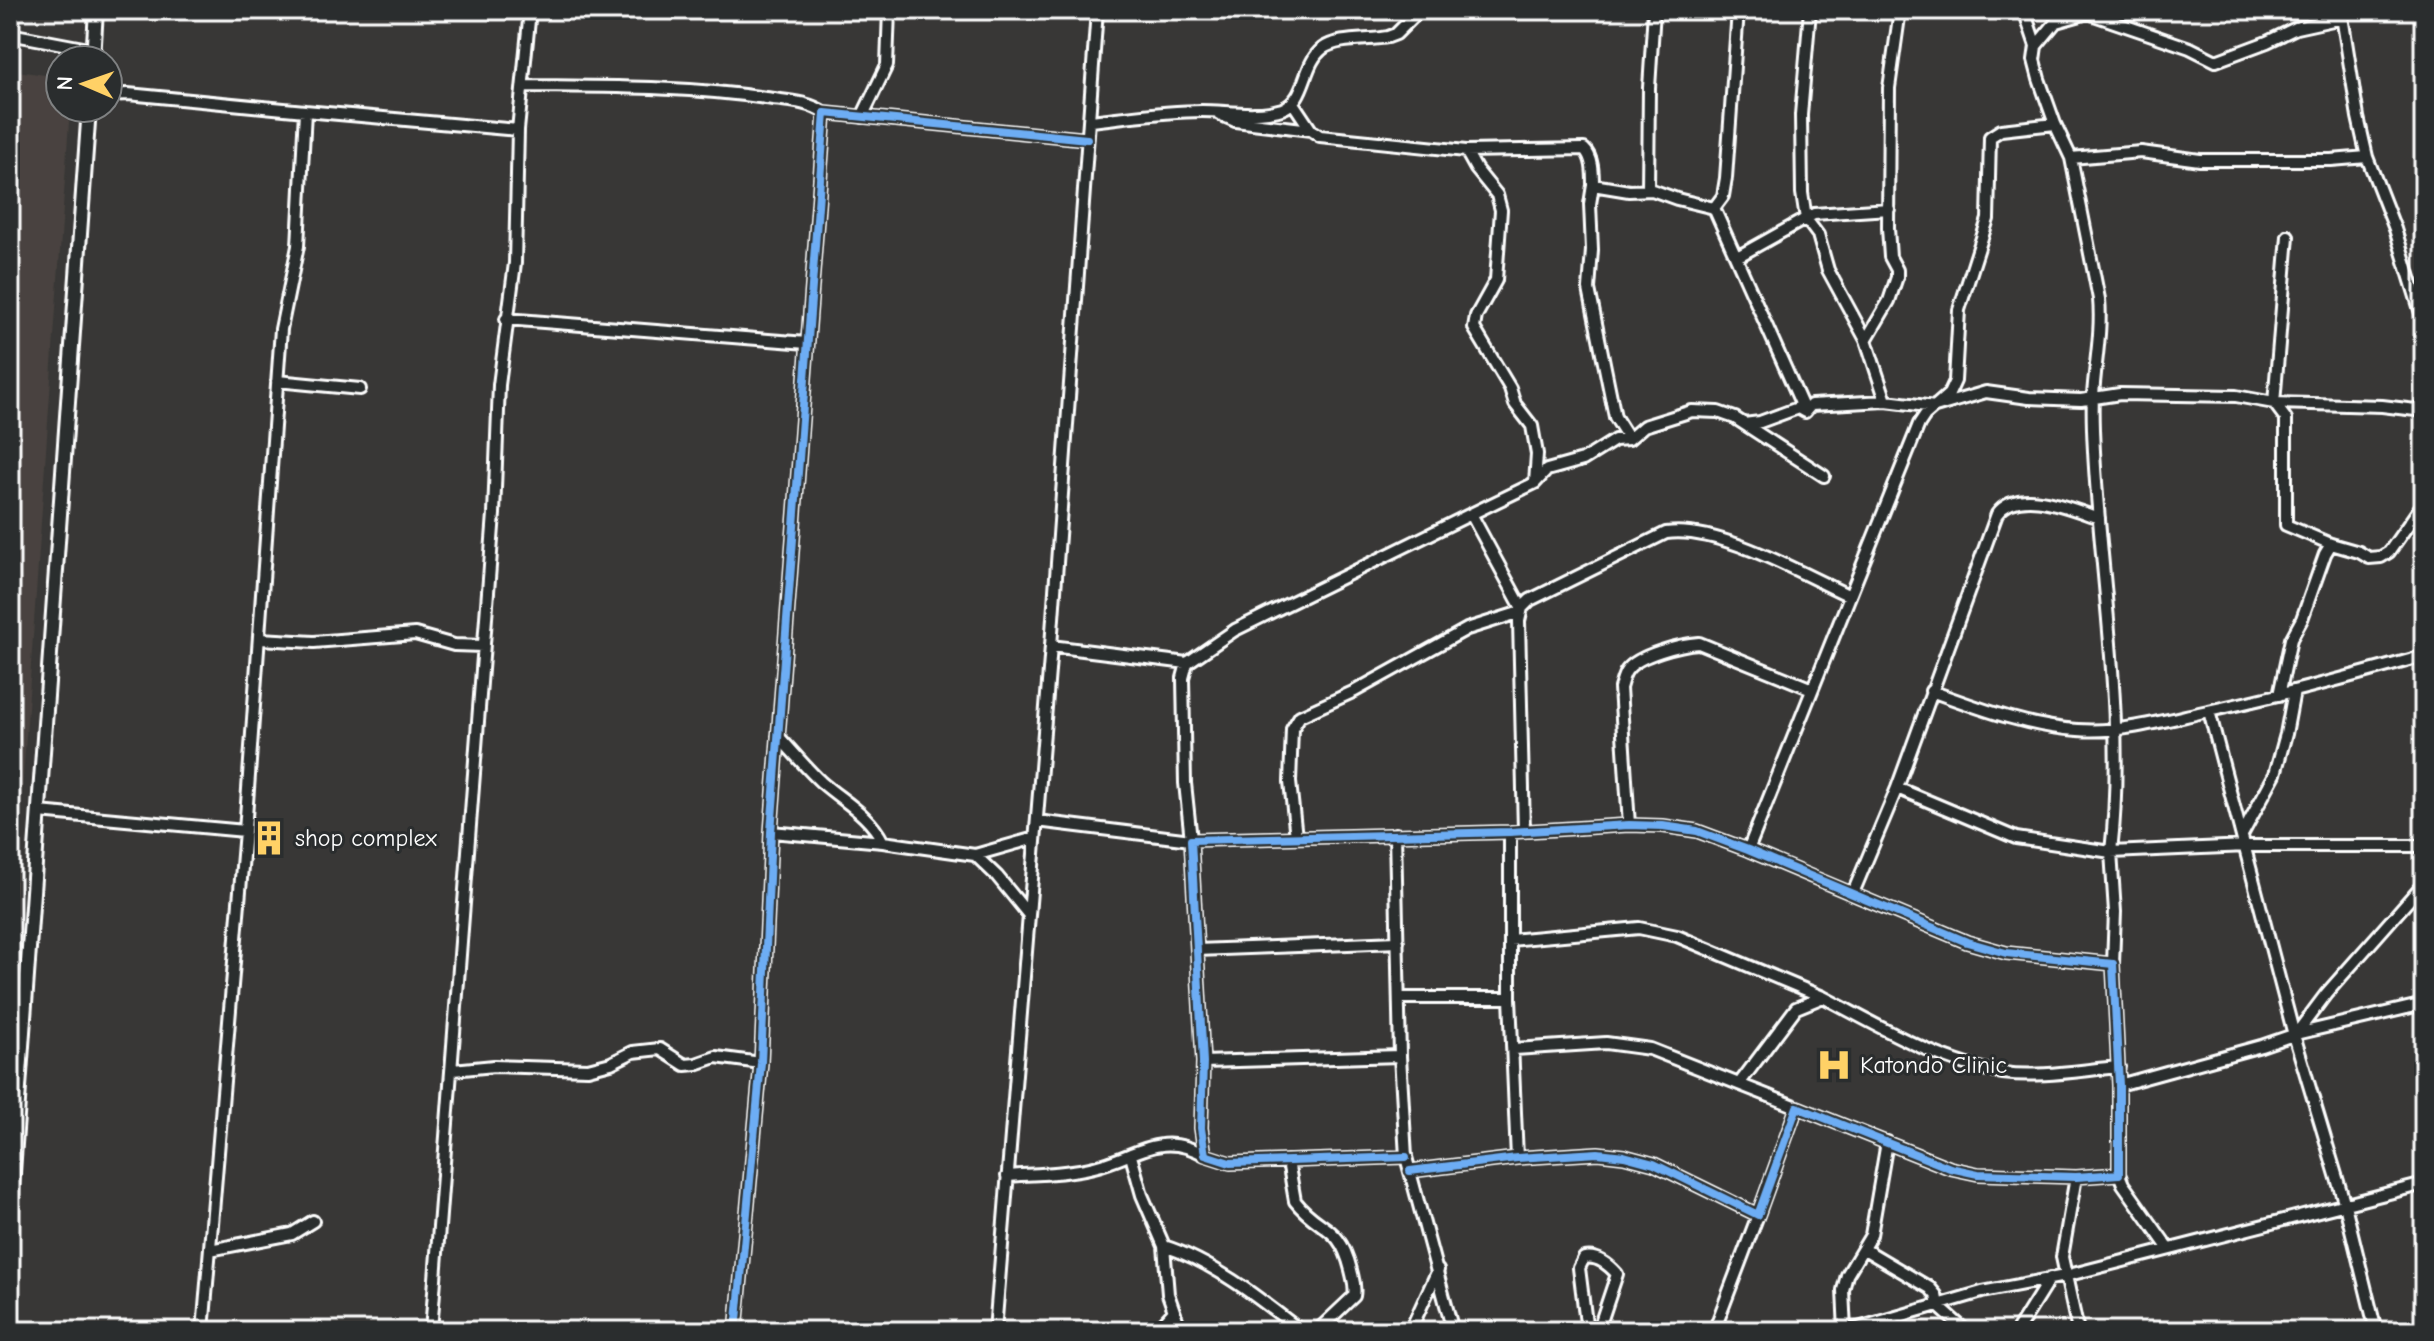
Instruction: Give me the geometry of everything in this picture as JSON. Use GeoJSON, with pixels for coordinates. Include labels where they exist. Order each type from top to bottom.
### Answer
{"type":"FeatureCollection","features":[{"type":"Feature","properties":{"kind":"street"},"geometry":{"type":"LineString","coordinates":[[94,44],[96,10]]}},
{"type":"Feature","properties":{"kind":"street"},"geometry":{"type":"LineString","coordinates":[[431,1331],[494,514],[499,385],[515,263],[518,130],[530,10]]}},
{"type":"Feature","properties":{"kind":"street"},"geometry":{"type":"LineString","coordinates":[[862,117],[887,65],[889,10]]}},
{"type":"Feature","properties":{"kind":"street"},"geometry":{"type":"LineString","coordinates":[[995,1331],[1051,646],[1097,10]]}},
{"type":"Feature","properties":{"kind":"street"},"geometry":{"type":"LineString","coordinates":[[1091,121],[1215,112],[1268,112],[1284,108],[1293,103],[1316,55],[1324,48],[1396,34],[1420,10]]}},
{"type":"Feature","properties":{"kind":"street"},"geometry":{"type":"LineString","coordinates":[[1648,190],[1654,10]]}},
{"type":"Feature","properties":{"kind":"street"},"geometry":{"type":"LineString","coordinates":[[1714,208],[1723,196],[1726,178],[1738,10]]}},
{"type":"Feature","properties":{"kind":"street"},"geometry":{"type":"LineString","coordinates":[[1810,10],[1801,115],[1802,193],[1806,219],[1818,235],[1828,270],[1866,340],[1886,401]]}},
{"type":"Feature","properties":{"kind":"street"},"geometry":{"type":"LineString","coordinates":[[1866,340],[1889,301],[1897,277],[1890,257],[1889,88],[1900,10]]}},
{"type":"Feature","properties":{"kind":"street"},"geometry":{"type":"LineString","coordinates":[[2024,10],[2036,46]]}},
{"type":"Feature","properties":{"kind":"street"},"geometry":{"type":"LineString","coordinates":[[2169,1249],[2119,1174],[2119,1067],[2111,852],[2116,814],[2115,730],[2093,399],[2101,321],[2071,158],[2055,124],[2034,60],[2036,46],[2056,22],[2088,13],[2190,48],[2216,61],[2296,28],[2342,14],[2355,105],[2367,157],[2395,229],[2424,323]]}},
{"type":"Feature","properties":{"kind":"street"},"geometry":{"type":"LineString","coordinates":[[10,34],[50,44]]}},
{"type":"Feature","properties":{"kind":"street"},"geometry":{"type":"LineString","coordinates":[[524,86],[643,88],[743,95],[806,103],[825,113],[1087,139]]}},
{"type":"Feature","properties":{"kind":"street"},"geometry":{"type":"LineString","coordinates":[[124,94],[518,130]]}},
{"type":"Feature","properties":{"kind":"street"},"geometry":{"type":"LineString","coordinates":[[1293,103],[1311,130],[1320,136],[1466,151],[1577,147],[1588,152],[1593,171],[1589,289],[1615,417],[1629,439]]}},
{"type":"Feature","properties":{"kind":"street"},"geometry":{"type":"LineString","coordinates":[[203,1331],[260,639],[281,329],[296,258],[305,111]]}},
{"type":"Feature","properties":{"kind":"street"},"geometry":{"type":"LineString","coordinates":[[1215,112],[1235,121],[1311,130]]}},
{"type":"Feature","properties":{"kind":"street"},"geometry":{"type":"LineString","coordinates":[[736,1331],[761,1063],[771,832],[825,113]]}},
{"type":"Feature","properties":{"kind":"street"},"geometry":{"type":"LineString","coordinates":[[10,1214],[88,124]]}},
{"type":"Feature","properties":{"kind":"street"},"geometry":{"type":"LineString","coordinates":[[1748,850],[1919,424],[1949,394],[1955,381],[1959,310],[1988,219],[1990,137],[2001,130],[2055,124]]}},
{"type":"Feature","properties":{"kind":"street"},"geometry":{"type":"LineString","coordinates":[[1466,151],[1497,195],[1501,210],[1496,280],[1476,316],[1474,328],[1510,388],[1518,409],[1532,426],[1536,444],[1535,483]]}},
{"type":"Feature","properties":{"kind":"street"},"geometry":{"type":"LineString","coordinates":[[2071,158],[2141,152],[2200,160],[2367,157]]}},
{"type":"Feature","properties":{"kind":"street"},"geometry":{"type":"LineString","coordinates":[[1593,185],[1618,190],[1648,190],[1714,208],[1805,412]]}},
{"type":"Feature","properties":{"kind":"street"},"geometry":{"type":"LineString","coordinates":[[1737,257],[1820,212],[1889,209]]}},
{"type":"Feature","properties":{"kind":"street"},"geometry":{"type":"LineString","coordinates":[[2288,236],[2274,403],[2286,419],[2286,525],[2369,558],[2381,557],[2389,552],[2424,502]]}},
{"type":"Feature","properties":{"kind":"street"},"geometry":{"type":"LineString","coordinates":[[506,319],[807,343]]}},
{"type":"Feature","properties":{"kind":"street"},"geometry":{"type":"LineString","coordinates":[[277,381],[360,389]]}},
{"type":"Feature","properties":{"kind":"street"},"geometry":{"type":"LineString","coordinates":[[1805,412],[1811,405],[1886,401],[1935,407],[1986,392],[2029,398],[2093,399],[2120,394],[2236,396],[2274,403],[2382,406],[2424,411]]}},
{"type":"Feature","properties":{"kind":"street"},"geometry":{"type":"LineString","coordinates":[[1744,424],[1760,422],[1798,408],[1805,412]]}},
{"type":"Feature","properties":{"kind":"street"},"geometry":{"type":"LineString","coordinates":[[1205,1155],[1201,1128],[1203,1062],[1197,950],[1184,768],[1183,678],[1187,663],[1235,630],[1535,483],[1547,470],[1583,460],[1615,440],[1629,439],[1644,426],[1692,411],[1718,412],[1744,424],[1824,476]]}},
{"type":"Feature","properties":{"kind":"street"},"geometry":{"type":"LineString","coordinates":[[1853,893],[1897,788],[2002,506],[2027,500],[2061,506],[2099,518]]}},
{"type":"Feature","properties":{"kind":"street"},"geometry":{"type":"LineString","coordinates":[[1471,514],[1522,610]]}},
{"type":"Feature","properties":{"kind":"street"},"geometry":{"type":"LineString","coordinates":[[1524,831],[1519,621],[1522,610],[1530,600],[1666,533],[1679,531],[1712,537],[1850,596]]}},
{"type":"Feature","properties":{"kind":"street"},"geometry":{"type":"LineString","coordinates":[[2279,695],[2293,634],[2302,619],[2331,544]]}},
{"type":"Feature","properties":{"kind":"street"},"geometry":{"type":"LineString","coordinates":[[1296,837],[1290,769],[1292,729],[1300,716],[1355,691],[1467,629],[1522,610]]}},
{"type":"Feature","properties":{"kind":"street"},"geometry":{"type":"LineString","coordinates":[[260,639],[314,642],[415,634],[454,645],[483,646]]}},
{"type":"Feature","properties":{"kind":"street"},"geometry":{"type":"LineString","coordinates":[[1629,825],[1620,688],[1628,669],[1638,661],[1684,643],[1699,643],[1812,689]]}},
{"type":"Feature","properties":{"kind":"street"},"geometry":{"type":"LineString","coordinates":[[1051,646],[1187,663]]}},
{"type":"Feature","properties":{"kind":"street"},"geometry":{"type":"LineString","coordinates":[[1931,691],[2050,727],[2080,731],[2115,730],[2279,695],[2424,656]]}},
{"type":"Feature","properties":{"kind":"street"},"geometry":{"type":"LineString","coordinates":[[2243,833],[2275,774],[2294,691]]}},
{"type":"Feature","properties":{"kind":"street"},"geometry":{"type":"LineString","coordinates":[[2209,711],[2295,1034],[2345,1205],[2376,1331]]}},
{"type":"Feature","properties":{"kind":"street"},"geometry":{"type":"LineString","coordinates":[[778,736],[820,781],[865,816],[883,842]]}},
{"type":"Feature","properties":{"kind":"street"},"geometry":{"type":"LineString","coordinates":[[1897,788],[2016,838],[2111,852],[2247,846],[2419,846],[2424,858]]}},
{"type":"Feature","properties":{"kind":"street"},"geometry":{"type":"LineString","coordinates":[[39,812],[245,831]]}},
{"type":"Feature","properties":{"kind":"street"},"geometry":{"type":"LineString","coordinates":[[1037,821],[1191,840],[1663,826],[1697,831],[1748,850],[1967,942],[2006,953],[2113,964]]}},
{"type":"Feature","properties":{"kind":"street"},"geometry":{"type":"LineString","coordinates":[[771,832],[883,842],[975,855],[1035,838]]}},
{"type":"Feature","properties":{"kind":"street"},"geometry":{"type":"LineString","coordinates":[[1510,832],[1510,998],[1517,1158]]}},
{"type":"Feature","properties":{"kind":"street"},"geometry":{"type":"LineString","coordinates":[[1395,834],[1400,1056],[1406,1157],[1453,1331]]}},
{"type":"Feature","properties":{"kind":"street"},"geometry":{"type":"LineString","coordinates":[[975,855],[1028,914]]}},
{"type":"Feature","properties":{"kind":"street"},"geometry":{"type":"LineString","coordinates":[[2295,1034],[2326,994],[2424,883]]}},
{"type":"Feature","properties":{"kind":"street"},"geometry":{"type":"LineString","coordinates":[[1510,940],[1639,928],[1658,930],[1823,997],[1887,1030],[1967,1065],[2048,1074],[2119,1067]]}},
{"type":"Feature","properties":{"kind":"street"},"geometry":{"type":"LineString","coordinates":[[1197,950],[1398,942]]}},
{"type":"Feature","properties":{"kind":"street"},"geometry":{"type":"LineString","coordinates":[[1794,985],[1796,1008]]}},
{"type":"Feature","properties":{"kind":"street"},"geometry":{"type":"LineString","coordinates":[[1739,1084],[1796,1008],[1823,997]]}},
{"type":"Feature","properties":{"kind":"street"},"geometry":{"type":"LineString","coordinates":[[1401,998],[1510,998]]}},
{"type":"Feature","properties":{"kind":"street"},"geometry":{"type":"LineString","coordinates":[[2119,1085],[2295,1034],[2424,1004]]}},
{"type":"Feature","properties":{"kind":"street"},"geometry":{"type":"LineString","coordinates":[[1514,1049],[1627,1044],[1650,1049],[1950,1168],[1978,1174],[2076,1177],[2119,1174]]}},
{"type":"Feature","properties":{"kind":"street"},"geometry":{"type":"LineString","coordinates":[[453,1070],[494,1066],[588,1069],[611,1063],[633,1052],[660,1049],[685,1065],[716,1057],[761,1063]]}},
{"type":"Feature","properties":{"kind":"street"},"geometry":{"type":"LineString","coordinates":[[1203,1062],[1400,1056]]}},
{"type":"Feature","properties":{"kind":"street"},"geometry":{"type":"LineString","coordinates":[[1714,1331],[1797,1107]]}},
{"type":"Feature","properties":{"kind":"street"},"geometry":{"type":"LineString","coordinates":[[1187,1145],[1201,1128]]}},
{"type":"Feature","properties":{"kind":"street"},"geometry":{"type":"LineString","coordinates":[[1887,1142],[1876,1214],[1864,1249],[1847,1275],[1843,1290],[1846,1331],[1982,1292],[2065,1276],[2424,1184]]}},
{"type":"Feature","properties":{"kind":"street"},"geometry":{"type":"LineString","coordinates":[[1007,1176],[1080,1170],[1131,1156],[1152,1146],[1174,1143],[1187,1145],[1230,1163],[1406,1157]]}},
{"type":"Feature","properties":{"kind":"street"},"geometry":{"type":"LineString","coordinates":[[1410,1171],[1517,1158],[1598,1153],[1624,1156],[1654,1164],[1758,1215]]}},
{"type":"Feature","properties":{"kind":"street"},"geometry":{"type":"LineString","coordinates":[[1131,1156],[1142,1195],[1164,1246],[1168,1294],[1181,1331]]}},
{"type":"Feature","properties":{"kind":"street"},"geometry":{"type":"LineString","coordinates":[[1288,1161],[1295,1201],[1336,1235],[1344,1246],[1355,1283],[1354,1296],[1317,1331]]}},
{"type":"Feature","properties":{"kind":"street"},"geometry":{"type":"LineString","coordinates":[[2076,1177],[2063,1243],[2065,1276],[2078,1331]]}},
{"type":"Feature","properties":{"kind":"street"},"geometry":{"type":"LineString","coordinates":[[210,1250],[292,1234],[313,1221]]}},
{"type":"Feature","properties":{"kind":"street"},"geometry":{"type":"LineString","coordinates":[[1164,1246],[1194,1259],[1264,1302],[1301,1331]]}},
{"type":"Feature","properties":{"kind":"street"},"geometry":{"type":"LineString","coordinates":[[1864,1249],[1930,1288],[1936,1295],[1938,1306],[1966,1331]]}},
{"type":"Feature","properties":{"kind":"street"},"geometry":{"type":"LineString","coordinates":[[1587,1331],[1579,1268],[1580,1262],[1590,1256],[1598,1258],[1617,1274],[1598,1331]]}},
{"type":"Feature","properties":{"kind":"street"},"geometry":{"type":"LineString","coordinates":[[1410,1331],[1438,1270]]}},
{"type":"Feature","properties":{"kind":"street"},"geometry":{"type":"LineString","coordinates":[[2017,1331],[2050,1278]]}},
{"type":"Feature","properties":{"kind":"street"},"geometry":{"type":"LineString","coordinates":[[1156,1331],[1174,1311]]}},
{"type":"Feature","properties":{"kind":"shaded area"},"geometry":{"type":"Polygon","coordinates":[[[10,70],[44,75],[44,124],[69,124],[10,965],[10,70]]]}},
{"type":"Feature","properties":{"kind":"cycle path"},"geometry":{"type":"LineString","coordinates":[[736,1331],[761,1063],[771,832],[825,113],[1087,139]]}},
{"type":"Feature","properties":{"kind":"cycle path"},"geometry":{"type":"LineString","coordinates":[[1406,1157],[1230,1163],[1205,1155],[1201,1128],[1203,1062],[1191,840],[1663,826],[1697,831],[1748,850],[1967,942],[2006,953],[2113,964],[2119,1085],[2119,1174],[2076,1177],[1978,1174],[1950,1168],[1797,1107],[1758,1215],[1654,1164],[1624,1156],[1598,1153],[1517,1158],[1410,1171]]}},
{"type":"Feature","properties":{"kind":"place","name":"shop complex"},"geometry":{"type":"Point","coordinates":[269,838]}},
{"type":"Feature","properties":{"kind":"place","name":"Katondo Clinic"},"geometry":{"type":"Point","coordinates":[1834,1065]}}]}
